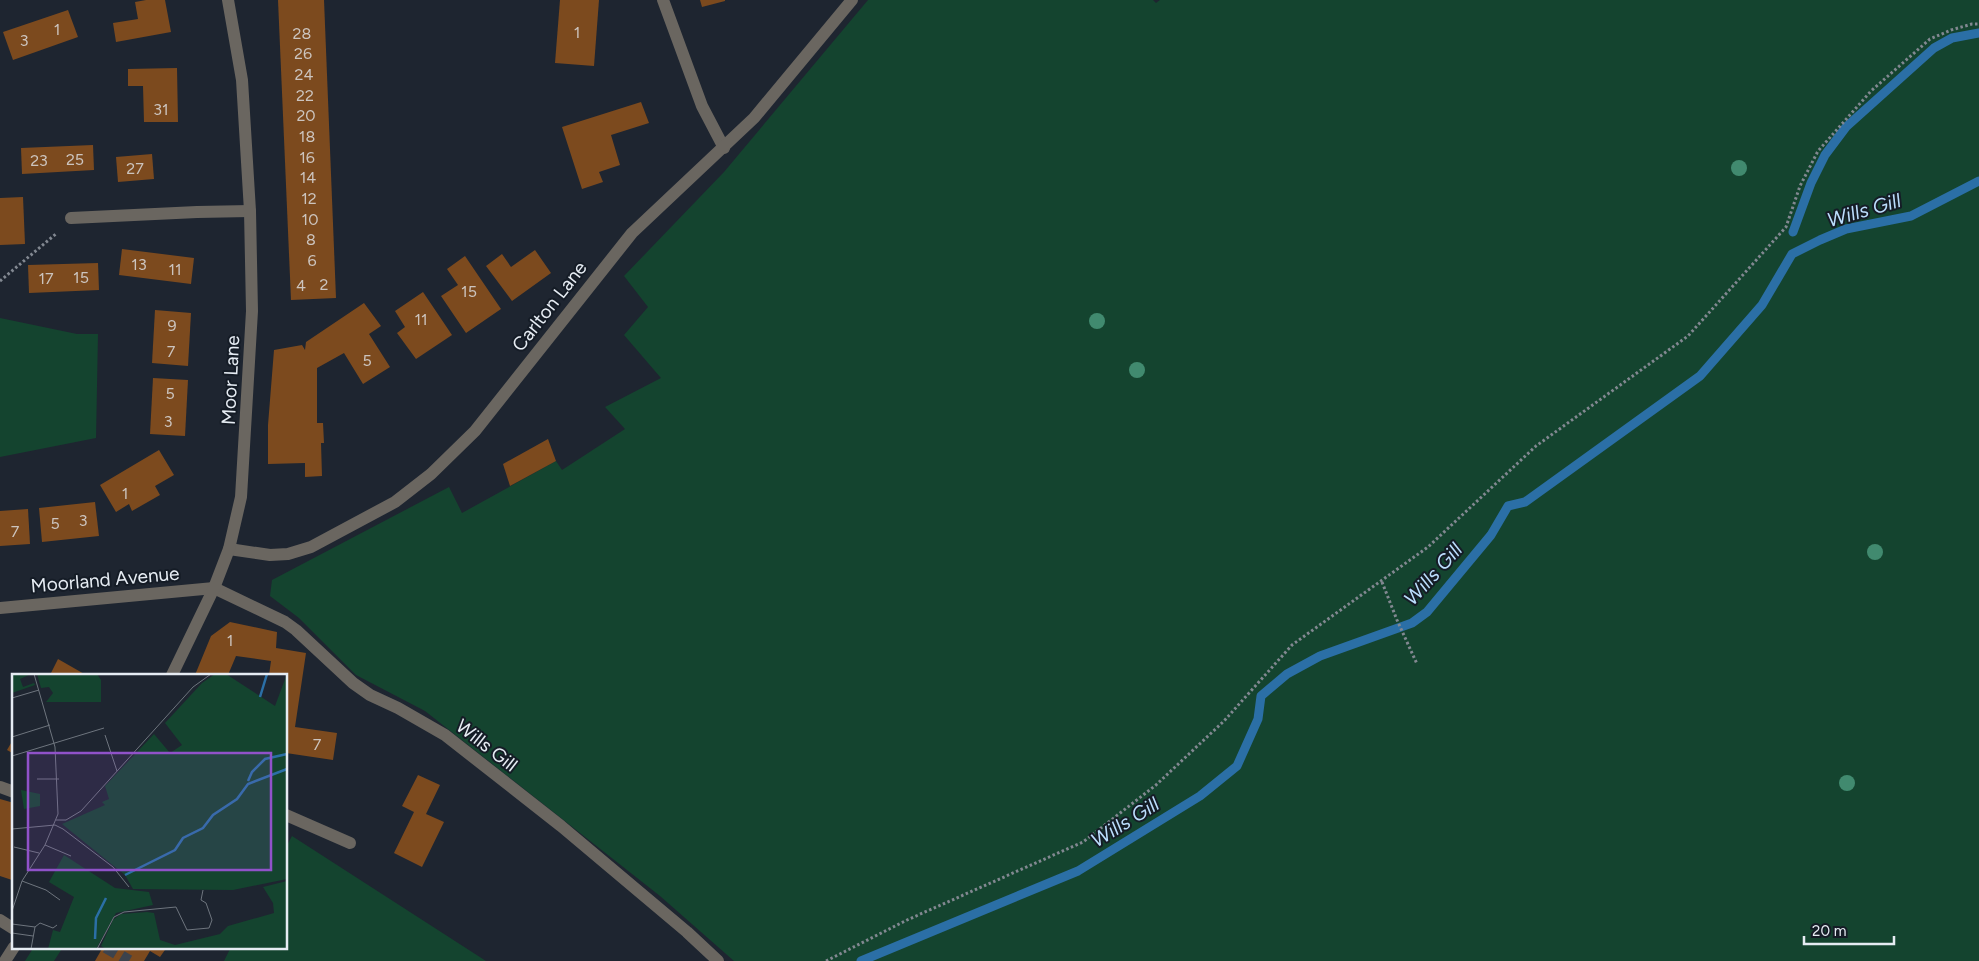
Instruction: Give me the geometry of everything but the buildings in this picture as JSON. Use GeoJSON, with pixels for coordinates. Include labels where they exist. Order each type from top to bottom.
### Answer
{"type":"FeatureCollection","features":[{"type":"Feature","properties":{"kind":"street","name":"Moor Lane"},"geometry":{"type":"LineString","coordinates":[[172,674],[214,588],[229,549],[241,497],[252,311],[250,211],[242,80],[228,0]]}},
{"type":"Feature","properties":{"kind":"street"},"geometry":{"type":"LineString","coordinates":[[663,0],[702,106],[724,148]]}},
{"type":"Feature","properties":{"kind":"street","name":"Carlton Lane"},"geometry":{"type":"LineString","coordinates":[[229,549],[270,555],[301,551],[346,529],[395,502],[414,489],[475,431],[632,233],[754,118],[852,0]]}},
{"type":"Feature","properties":{"kind":"street"},"geometry":{"type":"LineString","coordinates":[[71,218],[250,211]]}},
{"type":"Feature","properties":{"kind":"street","name":"Moorland Avenue"},"geometry":{"type":"LineString","coordinates":[[0,608],[214,588]]}},
{"type":"Feature","properties":{"kind":"street","name":"Wills Gill"},"geometry":{"type":"LineString","coordinates":[[214,588],[285,622],[353,683],[370,695],[398,708],[445,735],[561,826],[688,932],[718,961]]}},
{"type":"Feature","properties":{"kind":"street"},"geometry":{"type":"LineString","coordinates":[[0,787],[12,791]]}},
{"type":"Feature","properties":{"kind":"street"},"geometry":{"type":"LineString","coordinates":[[288,816],[350,842]]}},
{"type":"Feature","properties":{"kind":"street"},"geometry":{"type":"LineString","coordinates":[[0,920],[12,928]]}},
{"type":"Feature","properties":{"kind":"street"},"geometry":{"type":"LineString","coordinates":[[5,961],[13,948]]}},
{"type":"Feature","properties":{"kind":"path"},"geometry":{"type":"LineString","coordinates":[[826,961],[907,920],[1083,842],[1156,785],[1224,721],[1292,645],[1382,582],[1428,547],[1536,446],[1688,336],[1786,227],[1800,186],[1818,151],[1871,91],[1930,40],[1951,30],[1979,24]]}},
{"type":"Feature","properties":{"kind":"path"},"geometry":{"type":"LineString","coordinates":[[0,281],[48,242],[71,218]]}},
{"type":"Feature","properties":{"kind":"path"},"geometry":{"type":"LineString","coordinates":[[1382,582],[1417,664]]}},
{"type":"Feature","properties":{"kind":"green space"},"geometry":{"type":"Polygon","coordinates":[[[868,0],[1153,0],[1156,3],[1160,0],[1979,0],[1979,961],[734,961],[660,896],[425,711],[356,675],[299,618],[270,596],[272,580],[449,487],[462,513],[556,461],[562,470],[625,429],[605,407],[661,378],[624,335],[648,307],[624,276],[724,172],[868,0]]]}},
{"type":"Feature","properties":{"kind":"green space"},"geometry":{"type":"Polygon","coordinates":[[[0,318],[77,334],[98,334],[96,438],[0,457],[0,318]]]}},
{"type":"Feature","properties":{"kind":"green space"},"geometry":{"type":"Polygon","coordinates":[[[292,836],[486,961],[224,961],[230,948],[288,948],[288,843],[292,836]]]}},
{"type":"Feature","properties":{"kind":"green space"},"geometry":{"type":"Polygon","coordinates":[[[33,948],[62,948],[54,961],[25,961],[33,948]]]}},
{"type":"Feature","properties":{"kind":"waterway","name":"Wills Gill"},"geometry":{"type":"LineString","coordinates":[[1793,232],[1811,183],[1825,155],[1846,127],[1934,48],[1952,38],[1979,33]]}},
{"type":"Feature","properties":{"kind":"waterway","name":"Wills Gill"},"geometry":{"type":"LineString","coordinates":[[861,961],[1078,871],[1200,796],[1237,766],[1258,719],[1261,696],[1287,674],[1320,656],[1412,623],[1427,612],[1491,535],[1508,506],[1525,502],[1700,376],[1762,305],[1792,254],[1846,229],[1911,216],[1979,181]]}},
{"type":"Feature","properties":{"kind":"tunnel"},"geometry":{"type":"LineString","coordinates":[[108,948],[129,961]]}}]}
